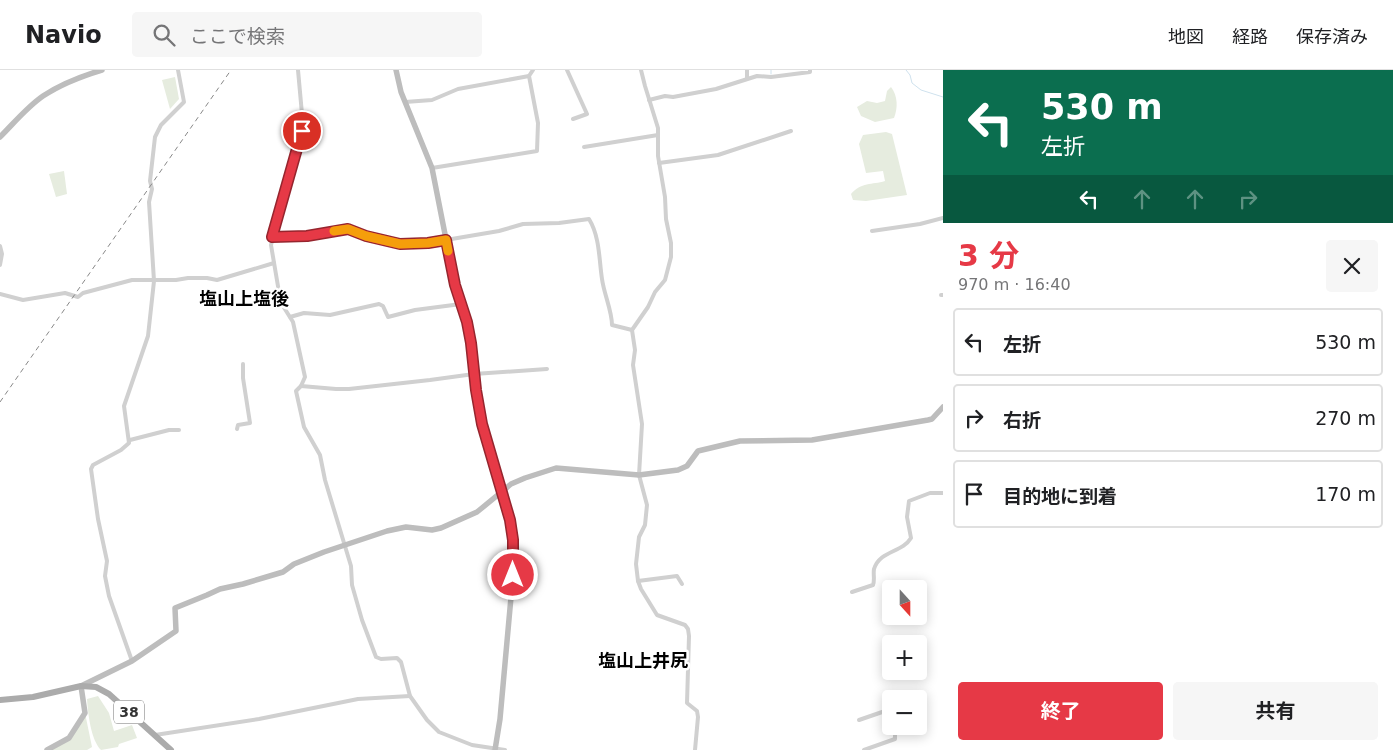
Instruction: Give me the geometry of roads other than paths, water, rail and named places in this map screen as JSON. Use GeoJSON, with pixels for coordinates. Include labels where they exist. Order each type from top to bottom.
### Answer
{"type":"FeatureCollection","features":[{"type":"Feature","properties":{"kind":"main road","name":"38"},"geometry":{"type":"LineString","coordinates":[[0,700],[33,697],[82,686],[96,687],[109,694],[171,750]]}},
{"type":"Feature","properties":{"kind":"street"},"geometry":{"type":"LineString","coordinates":[[0,137],[30,106],[45,94],[102,70]]}},
{"type":"Feature","properties":{"kind":"street"},"geometry":{"type":"LineString","coordinates":[[130,440],[124,406],[148,336],[154,280],[149,202],[152,189],[150,181],[153,156],[159,128],[184,102],[178,70]]}},
{"type":"Feature","properties":{"kind":"street"},"geometry":{"type":"LineString","coordinates":[[298,70],[303,125],[271,245],[282,306],[290,317],[296,332],[305,377],[302,386],[296,391],[303,424],[320,455],[324,480],[351,566],[352,585],[362,620],[376,657],[381,659],[397,658],[401,662],[410,696],[427,720],[439,732],[472,745],[505,750]]}},
{"type":"Feature","properties":{"kind":"street"},"geometry":{"type":"LineString","coordinates":[[396,70],[406,102],[432,168],[455,285],[471,343],[476,390],[486,437],[512,533],[513,575],[500,719],[495,749]]}},
{"type":"Feature","properties":{"kind":"street"},"geometry":{"type":"LineString","coordinates":[[432,168],[537,151],[538,123],[529,76],[533,70]]}},
{"type":"Feature","properties":{"kind":"street"},"geometry":{"type":"LineString","coordinates":[[567,70],[587,114],[573,119]]}},
{"type":"Feature","properties":{"kind":"street"},"geometry":{"type":"LineString","coordinates":[[641,70],[658,128],[660,163],[666,219],[671,243],[671,257],[665,280],[655,292],[648,307],[632,330],[635,350],[633,365],[642,424],[639,475],[647,505],[645,525],[639,537],[636,564],[641,590],[657,615],[682,624],[688,629],[687,703],[697,711],[695,750]]}},
{"type":"Feature","properties":{"kind":"street"},"geometry":{"type":"LineString","coordinates":[[746,70],[747,78]]}},
{"type":"Feature","properties":{"kind":"street"},"geometry":{"type":"LineString","coordinates":[[649,100],[665,96],[672,98],[716,89],[757,76],[771,77],[810,72],[810,70]]}},
{"type":"Feature","properties":{"kind":"street"},"geometry":{"type":"LineString","coordinates":[[406,102],[432,100],[458,88],[529,76]]}},
{"type":"Feature","properties":{"kind":"street"},"geometry":{"type":"LineString","coordinates":[[660,163],[718,155],[791,132]]}},
{"type":"Feature","properties":{"kind":"street"},"geometry":{"type":"LineString","coordinates":[[584,147],[658,135]]}},
{"type":"Feature","properties":{"kind":"street"},"geometry":{"type":"LineString","coordinates":[[872,231],[920,224],[943,218]]}},
{"type":"Feature","properties":{"kind":"street"},"geometry":{"type":"LineString","coordinates":[[272,237],[307,236],[348,229],[366,236],[400,244],[428,243],[499,231],[523,224],[559,223],[589,219],[593,225],[600,255],[602,278],[612,325],[632,330]]}},
{"type":"Feature","properties":{"kind":"street"},"geometry":{"type":"LineString","coordinates":[[0,246],[2,254],[0,265]]}},
{"type":"Feature","properties":{"kind":"street"},"geometry":{"type":"LineString","coordinates":[[0,293],[23,300],[64,293],[78,297],[83,293],[132,280],[207,278],[217,280],[274,263]]}},
{"type":"Feature","properties":{"kind":"street"},"geometry":{"type":"LineString","coordinates":[[290,317],[304,313],[330,315],[379,304],[383,306],[388,317],[415,310],[461,304]]}},
{"type":"Feature","properties":{"kind":"street"},"geometry":{"type":"LineString","coordinates":[[237,429],[238,426],[250,423],[243,378],[243,364]]}},
{"type":"Feature","properties":{"kind":"street"},"geometry":{"type":"LineString","coordinates":[[302,386],[349,389],[474,374],[547,369]]}},
{"type":"Feature","properties":{"kind":"street"},"geometry":{"type":"LineString","coordinates":[[182,636],[176,630],[175,608],[220,588],[243,584],[283,572],[294,564],[344,545],[399,528],[435,530],[441,528],[477,512],[502,491],[525,478],[556,468],[639,475],[683,469],[690,463],[698,451],[721,444],[740,440],[812,440],[826,438],[928,420],[935,416],[943,407]]}},
{"type":"Feature","properties":{"kind":"street"},"geometry":{"type":"LineString","coordinates":[[132,661],[109,596],[105,576],[107,561],[98,519],[92,469],[93,465],[126,446],[130,440],[169,430],[179,430]]}},
{"type":"Feature","properties":{"kind":"street"},"geometry":{"type":"LineString","coordinates":[[852,592],[873,585],[875,566],[885,554],[905,545],[911,538],[907,517],[908,501],[930,493],[943,493]]}},
{"type":"Feature","properties":{"kind":"street"},"geometry":{"type":"LineString","coordinates":[[638,581],[676,576],[682,584]]}},
{"type":"Feature","properties":{"kind":"street"},"geometry":{"type":"LineString","coordinates":[[47,750],[68,738],[85,714],[82,686],[132,661],[176,630]]}},
{"type":"Feature","properties":{"kind":"street"},"geometry":{"type":"LineString","coordinates":[[154,735],[259,719],[358,699],[410,696]]}},
{"type":"Feature","properties":{"kind":"street"},"geometry":{"type":"LineString","coordinates":[[859,720],[882,712]]}},
{"type":"Feature","properties":{"kind":"street"},"geometry":{"type":"LineString","coordinates":[[864,750],[895,739],[895,735]]}},
{"type":"Feature","properties":{"kind":"waterway"},"geometry":{"type":"LineString","coordinates":[[906,70],[910,75],[912,83],[921,90],[943,97]]}},
{"type":"Feature","properties":{"kind":"railway"},"geometry":{"type":"LineString","coordinates":[[0,402],[231,70]]}},
{"type":"Feature","properties":{"kind":"district","name":"塩山上塩後"},"geometry":{"type":"Point","coordinates":[244,299]}},
{"type":"Feature","properties":{"kind":"district","name":"塩山上井尻"},"geometry":{"type":"Point","coordinates":[643,661]}}]}
